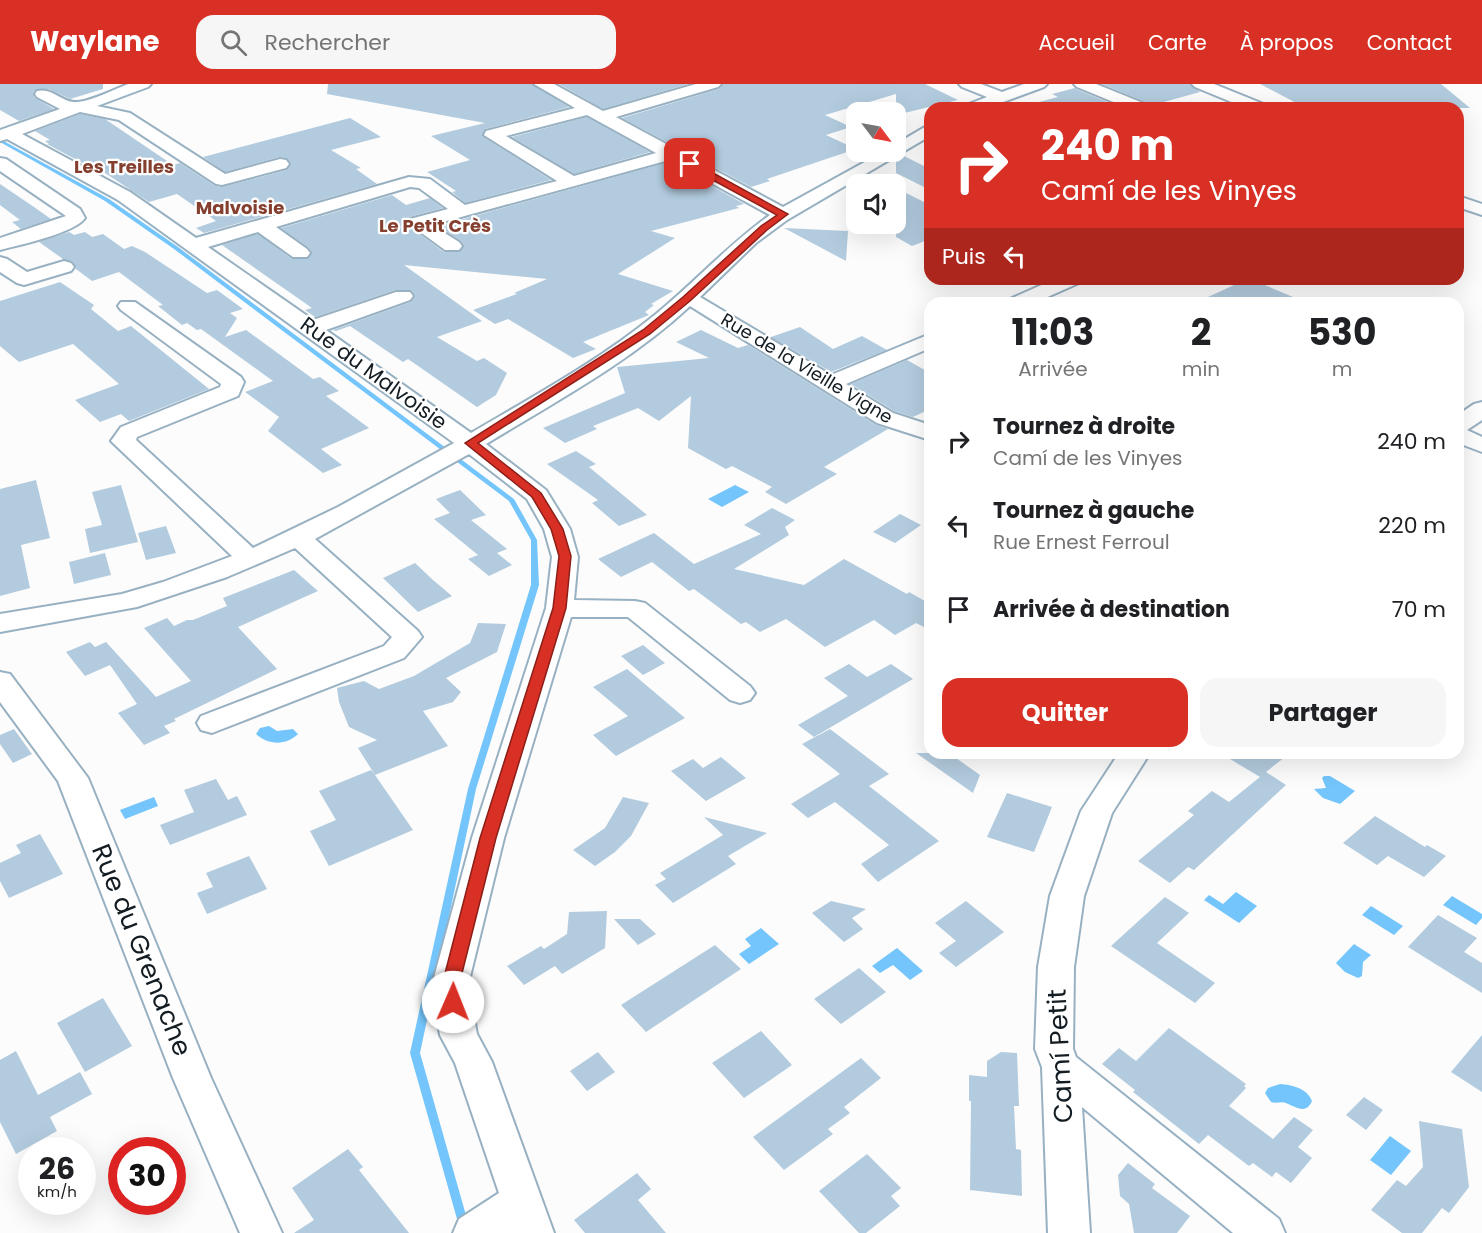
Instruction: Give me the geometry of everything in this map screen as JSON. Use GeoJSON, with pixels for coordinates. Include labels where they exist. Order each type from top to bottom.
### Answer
{"type":"FeatureCollection","features":[{"type":"Feature","properties":{"kind":"street"},"geometry":{"type":"LineString","coordinates":[[4,134],[143,84]]}},
{"type":"Feature","properties":{"kind":"street"},"geometry":{"type":"LineString","coordinates":[[546,84],[783,214]]}},
{"type":"Feature","properties":{"kind":"street"},"geometry":{"type":"LineString","coordinates":[[572,182],[492,135],[712,84]]}},
{"type":"Feature","properties":{"kind":"street"},"geometry":{"type":"LineString","coordinates":[[967,84],[1000,97]]}},
{"type":"Feature","properties":{"kind":"street"},"geometry":{"type":"LineString","coordinates":[[987,102],[1039,84]]}},
{"type":"Feature","properties":{"kind":"street"},"geometry":{"type":"LineString","coordinates":[[1082,84],[1127,102]]}},
{"type":"Feature","properties":{"kind":"street"},"geometry":{"type":"LineString","coordinates":[[1200,84],[1245,102]]}},
{"type":"Feature","properties":{"kind":"street"},"geometry":{"type":"LineString","coordinates":[[48,119],[38,113],[38,100],[43,89],[60,104],[81,106],[103,113],[124,116],[222,180],[280,164]]}},
{"type":"Feature","properties":{"kind":"street"},"geometry":{"type":"LineString","coordinates":[[906,144],[924,133]]}},
{"type":"Feature","properties":{"kind":"street","name":"Rue du Malvoisie"},"geometry":{"type":"LineString","coordinates":[[4,134],[124,196],[312,328],[458,450],[537,495],[557,529],[565,556],[560,608],[488,838],[450,985],[459,1035],[473,1062],[506,1221]]}},
{"type":"Feature","properties":{"kind":"street"},"geometry":{"type":"LineString","coordinates":[[452,246],[417,223],[460,210],[513,199],[671,154]]}},
{"type":"Feature","properties":{"kind":"street"},"geometry":{"type":"LineString","coordinates":[[0,623],[126,601],[211,574],[299,538],[382,496],[647,332],[687,299],[729,258],[783,214],[875,162]]}},
{"type":"Feature","properties":{"kind":"street"},"geometry":{"type":"LineString","coordinates":[[0,163],[74,213],[76,218],[65,224],[0,244]]}},
{"type":"Feature","properties":{"kind":"street"},"geometry":{"type":"LineString","coordinates":[[193,246],[409,182],[424,183],[460,210]]}},
{"type":"Feature","properties":{"kind":"street"},"geometry":{"type":"LineString","coordinates":[[1464,203],[1482,210]]}},
{"type":"Feature","properties":{"kind":"street"},"geometry":{"type":"LineString","coordinates":[[261,225],[300,253]]}},
{"type":"Feature","properties":{"kind":"street"},"geometry":{"type":"LineString","coordinates":[[0,264],[24,279],[64,267]]}},
{"type":"Feature","properties":{"kind":"street"},"geometry":{"type":"LineString","coordinates":[[1039,297],[1061,285]]}},
{"type":"Feature","properties":{"kind":"street"},"geometry":{"type":"LineString","coordinates":[[312,328],[403,296]]}},
{"type":"Feature","properties":{"kind":"street","name":"Rue de la Vieille Vigne"},"geometry":{"type":"LineString","coordinates":[[687,299],[697,302],[885,418],[924,431]]}},
{"type":"Feature","properties":{"kind":"street"},"geometry":{"type":"LineString","coordinates":[[128,306],[233,382],[230,391],[129,432],[123,441],[249,558]]}},
{"type":"Feature","properties":{"kind":"street"},"geometry":{"type":"LineString","coordinates":[[831,383],[924,343]]}},
{"type":"Feature","properties":{"kind":"street"},"geometry":{"type":"LineString","coordinates":[[1464,422],[1482,409]]}},
{"type":"Feature","properties":{"kind":"street"},"geometry":{"type":"LineString","coordinates":[[1464,438],[1482,445]]}},
{"type":"Feature","properties":{"kind":"street"},"geometry":{"type":"LineString","coordinates":[[212,723],[394,652],[408,637],[299,538]]}},
{"type":"Feature","properties":{"kind":"street"},"geometry":{"type":"LineString","coordinates":[[560,608],[635,609],[740,693]]}},
{"type":"Feature","properties":{"kind":"street","name":"Rue du Grenache"},"geometry":{"type":"LineString","coordinates":[[0,681],[72,778],[192,1078],[261,1233]]}},
{"type":"Feature","properties":{"kind":"street","name":"Camí Petit"},"geometry":{"type":"LineString","coordinates":[[1069,1233],[1061,1067],[1054,1049],[1056,967],[1067,896],[1097,811],[1131,759]]}},
{"type":"Feature","properties":{"kind":"street"},"geometry":{"type":"LineString","coordinates":[[1061,1067],[1264,1233]]}},
{"type":"Feature","properties":{"kind":"water"},"geometry":{"type":"Polygon","coordinates":[[[735,485],[749,492],[722,507],[708,499],[735,485]]]}},
{"type":"Feature","properties":{"kind":"water"},"geometry":{"type":"Polygon","coordinates":[[[269,726],[277,731],[293,729],[298,734],[288,741],[277,743],[256,734],[260,728],[269,726]]]}},
{"type":"Feature","properties":{"kind":"water"},"geometry":{"type":"Polygon","coordinates":[[[1330,776],[1355,791],[1340,804],[1323,798],[1314,789],[1326,788],[1322,778],[1330,776]]]}},
{"type":"Feature","properties":{"kind":"water"},"geometry":{"type":"Polygon","coordinates":[[[154,797],[158,806],[125,819],[120,810],[154,797]]]}},
{"type":"Feature","properties":{"kind":"water"},"geometry":{"type":"Polygon","coordinates":[[[1236,892],[1257,906],[1239,923],[1204,900],[1209,895],[1223,904],[1236,892]]]}},
{"type":"Feature","properties":{"kind":"water"},"geometry":{"type":"Polygon","coordinates":[[[1452,896],[1482,914],[1482,918],[1476,925],[1443,905],[1452,896]]]}},
{"type":"Feature","properties":{"kind":"water"},"geometry":{"type":"Polygon","coordinates":[[[1371,906],[1403,926],[1394,935],[1362,915],[1371,906]]]}},
{"type":"Feature","properties":{"kind":"water"},"geometry":{"type":"Polygon","coordinates":[[[761,928],[779,944],[749,964],[739,954],[751,946],[745,939],[761,928]]]}},
{"type":"Feature","properties":{"kind":"water"},"geometry":{"type":"Polygon","coordinates":[[[1354,944],[1371,955],[1363,962],[1362,976],[1358,978],[1345,972],[1336,963],[1354,944]]]}},
{"type":"Feature","properties":{"kind":"water"},"geometry":{"type":"Polygon","coordinates":[[[897,948],[923,971],[910,980],[893,965],[880,973],[872,966],[897,948]]]}},
{"type":"Feature","properties":{"kind":"water"},"geometry":{"type":"Polygon","coordinates":[[[1280,1084],[1303,1090],[1312,1101],[1310,1105],[1300,1109],[1284,1102],[1271,1102],[1265,1093],[1268,1088],[1280,1084]]]}},
{"type":"Feature","properties":{"kind":"water"},"geometry":{"type":"Polygon","coordinates":[[[1390,1136],[1411,1151],[1391,1175],[1370,1160],[1390,1136]]]}},
{"type":"Feature","properties":{"kind":"building"},"geometry":{"type":"Polygon","coordinates":[[[0,84],[103,84],[103,89],[70,99],[49,89],[37,89],[33,93],[35,98],[54,109],[19,121],[0,110],[0,84]]]}},
{"type":"Feature","properties":{"kind":"building"},"geometry":{"type":"Polygon","coordinates":[[[328,84],[532,84],[569,107],[485,129],[482,136],[551,180],[465,203],[452,192],[456,191],[427,172],[470,160],[431,136],[485,123],[327,94],[328,84]]]}},
{"type":"Feature","properties":{"kind":"building"},"geometry":{"type":"Polygon","coordinates":[[[559,84],[688,84],[603,109],[559,84]]]}},
{"type":"Feature","properties":{"kind":"building"},"geometry":{"type":"Polygon","coordinates":[[[723,84],[925,84],[958,100],[924,102],[924,108],[906,113],[906,102],[896,102],[896,94],[869,102],[846,102],[846,109],[825,115],[846,125],[846,129],[826,135],[846,144],[846,152],[767,179],[770,181],[751,187],[622,118],[719,89],[723,84]]]}},
{"type":"Feature","properties":{"kind":"building"},"geometry":{"type":"Polygon","coordinates":[[[1102,84],[1190,84],[1200,92],[1164,102],[1146,102],[1102,84]]]}},
{"type":"Feature","properties":{"kind":"building"},"geometry":{"type":"Polygon","coordinates":[[[1260,84],[1441,84],[1463,102],[1294,102],[1260,84]]]}},
{"type":"Feature","properties":{"kind":"building"},"geometry":{"type":"Polygon","coordinates":[[[1075,88],[1107,102],[1039,102],[1058,97],[1052,94],[1075,88]]]}},
{"type":"Feature","properties":{"kind":"building"},"geometry":{"type":"Polygon","coordinates":[[[80,114],[105,119],[173,165],[180,163],[215,186],[222,187],[287,170],[291,163],[286,158],[279,157],[225,172],[203,157],[350,118],[381,137],[331,150],[361,168],[356,169],[377,184],[204,233],[196,228],[216,221],[177,194],[149,202],[102,171],[99,172],[47,144],[49,144],[45,141],[50,140],[35,131],[80,114]]]}},
{"type":"Feature","properties":{"kind":"building"},"geometry":{"type":"Polygon","coordinates":[[[587,117],[650,152],[574,174],[512,137],[587,117]]]}},
{"type":"Feature","properties":{"kind":"building"},"geometry":{"type":"Polygon","coordinates":[[[906,157],[924,166],[924,187],[906,178],[906,174],[896,173],[896,162],[906,162],[906,157]]]}},
{"type":"Feature","properties":{"kind":"building"},"geometry":{"type":"Polygon","coordinates":[[[669,162],[744,204],[736,206],[739,208],[651,231],[675,238],[618,274],[673,291],[651,304],[654,305],[645,312],[649,315],[583,342],[596,349],[573,358],[508,319],[495,324],[473,310],[517,294],[514,293],[547,279],[404,265],[482,321],[437,337],[477,361],[484,358],[507,373],[496,395],[477,407],[408,359],[403,362],[350,326],[333,330],[411,302],[415,296],[412,291],[395,290],[315,317],[305,310],[312,308],[222,245],[258,234],[292,259],[307,259],[312,253],[309,248],[281,228],[392,195],[406,205],[430,198],[443,208],[409,217],[406,224],[444,252],[459,252],[464,246],[461,241],[438,226],[669,162]]]}},
{"type":"Feature","properties":{"kind":"building"},"geometry":{"type":"Polygon","coordinates":[[[0,184],[51,219],[21,229],[12,222],[20,220],[0,205],[0,184]]]}},
{"type":"Feature","properties":{"kind":"building"},"geometry":{"type":"Polygon","coordinates":[[[906,193],[924,202],[924,241],[912,246],[896,237],[896,234],[906,234],[906,193]]]}},
{"type":"Feature","properties":{"kind":"building"},"geometry":{"type":"Polygon","coordinates":[[[784,228],[846,231],[846,261],[784,228]]]}},
{"type":"Feature","properties":{"kind":"building"},"geometry":{"type":"Polygon","coordinates":[[[69,232],[74,235],[85,232],[92,237],[103,234],[124,249],[132,246],[145,252],[207,293],[217,290],[243,309],[230,313],[237,318],[225,337],[246,330],[313,379],[320,377],[339,391],[326,396],[369,428],[321,449],[342,465],[323,473],[268,431],[279,417],[245,392],[273,381],[201,329],[197,330],[187,323],[182,325],[158,306],[163,305],[119,272],[92,281],[76,269],[73,262],[63,259],[39,242],[69,232]]]}},
{"type":"Feature","properties":{"kind":"building"},"geometry":{"type":"Polygon","coordinates":[[[60,282],[94,305],[91,309],[118,331],[131,326],[209,389],[129,421],[121,414],[100,422],[75,400],[119,384],[73,344],[19,362],[0,346],[0,301],[60,282]]]}},
{"type":"Feature","properties":{"kind":"building"},"geometry":{"type":"Polygon","coordinates":[[[1234,285],[1265,285],[1293,297],[1208,297],[1234,285]]]}},
{"type":"Feature","properties":{"kind":"building"},"geometry":{"type":"Polygon","coordinates":[[[800,327],[833,349],[862,336],[887,350],[831,372],[771,337],[800,327]]]}},
{"type":"Feature","properties":{"kind":"building"},"geometry":{"type":"Polygon","coordinates":[[[701,330],[738,348],[748,345],[876,425],[888,429],[824,467],[837,474],[786,504],[765,492],[772,487],[732,466],[726,469],[688,448],[691,396],[659,421],[638,408],[593,426],[597,429],[565,443],[543,428],[625,393],[617,367],[709,358],[676,342],[701,330]]]}},
{"type":"Feature","properties":{"kind":"building"},"geometry":{"type":"Polygon","coordinates":[[[907,360],[924,370],[924,412],[913,417],[894,411],[851,384],[907,360]]]}},
{"type":"Feature","properties":{"kind":"building"},"geometry":{"type":"Polygon","coordinates":[[[576,451],[596,464],[589,467],[647,515],[619,526],[592,503],[598,500],[547,464],[576,451]]]}},
{"type":"Feature","properties":{"kind":"building"},"geometry":{"type":"Polygon","coordinates":[[[36,480],[50,538],[21,545],[30,588],[0,596],[0,489],[36,480]]]}},
{"type":"Feature","properties":{"kind":"building"},"geometry":{"type":"Polygon","coordinates":[[[121,485],[138,542],[90,553],[85,529],[102,525],[92,492],[121,485]]]}},
{"type":"Feature","properties":{"kind":"building"},"geometry":{"type":"Polygon","coordinates":[[[460,490],[486,515],[471,520],[507,549],[497,553],[512,565],[489,576],[468,559],[478,555],[434,519],[450,513],[436,499],[460,490]]]}},
{"type":"Feature","properties":{"kind":"building"},"geometry":{"type":"Polygon","coordinates":[[[772,508],[795,520],[785,527],[789,535],[734,569],[804,585],[844,559],[907,594],[909,592],[924,601],[924,627],[916,623],[895,635],[874,620],[825,647],[786,619],[760,632],[746,622],[741,624],[694,589],[689,591],[652,562],[621,577],[598,559],[654,533],[694,564],[761,534],[744,525],[772,508]]]}},
{"type":"Feature","properties":{"kind":"building"},"geometry":{"type":"Polygon","coordinates":[[[900,514],[921,525],[895,543],[873,532],[900,514]]]}},
{"type":"Feature","properties":{"kind":"building"},"geometry":{"type":"Polygon","coordinates":[[[166,526],[176,553],[146,560],[138,533],[166,526]]]}},
{"type":"Feature","properties":{"kind":"building"},"geometry":{"type":"Polygon","coordinates":[[[105,553],[111,575],[74,584],[69,562],[105,553]]]}},
{"type":"Feature","properties":{"kind":"building"},"geometry":{"type":"Polygon","coordinates":[[[415,563],[452,596],[418,612],[383,578],[415,563]]]}},
{"type":"Feature","properties":{"kind":"building"},"geometry":{"type":"Polygon","coordinates":[[[294,570],[318,591],[238,627],[277,669],[174,719],[176,721],[164,726],[170,733],[144,745],[118,713],[137,704],[110,665],[85,676],[66,652],[90,642],[95,647],[106,642],[156,697],[191,681],[144,628],[167,618],[174,626],[187,620],[193,620],[227,606],[223,598],[294,570]]]}},
{"type":"Feature","properties":{"kind":"building"},"geometry":{"type":"Polygon","coordinates":[[[478,623],[506,624],[497,652],[446,678],[461,692],[453,702],[423,711],[448,746],[375,775],[358,748],[377,740],[349,727],[339,702],[337,688],[364,681],[379,689],[414,676],[470,643],[478,623]]]}},
{"type":"Feature","properties":{"kind":"building"},"geometry":{"type":"Polygon","coordinates":[[[643,645],[665,663],[643,675],[621,656],[643,645]]]}},
{"type":"Feature","properties":{"kind":"building"},"geometry":{"type":"Polygon","coordinates":[[[849,664],[867,677],[891,664],[913,679],[814,737],[798,725],[848,696],[824,678],[849,664]]]}},
{"type":"Feature","properties":{"kind":"building"},"geometry":{"type":"Polygon","coordinates":[[[627,669],[685,718],[616,756],[593,735],[628,716],[593,687],[627,669]]]}},
{"type":"Feature","properties":{"kind":"building"},"geometry":{"type":"Polygon","coordinates":[[[14,729],[32,754],[13,763],[0,744],[0,735],[14,729]]]}},
{"type":"Feature","properties":{"kind":"building"},"geometry":{"type":"Polygon","coordinates":[[[830,729],[889,774],[869,786],[939,841],[878,882],[861,864],[889,845],[835,802],[808,818],[791,804],[840,774],[802,744],[830,729]]]}},
{"type":"Feature","properties":{"kind":"building"},"geometry":{"type":"Polygon","coordinates":[[[721,757],[746,778],[706,801],[671,771],[693,759],[703,768],[721,757]]]}},
{"type":"Feature","properties":{"kind":"building"},"geometry":{"type":"Polygon","coordinates":[[[925,759],[957,759],[980,775],[973,793],[925,759]]]}},
{"type":"Feature","properties":{"kind":"building"},"geometry":{"type":"Polygon","coordinates":[[[1230,759],[1282,759],[1266,772],[1286,785],[1194,870],[1188,867],[1170,883],[1138,861],[1194,815],[1188,811],[1212,791],[1229,802],[1260,777],[1230,759]]]}},
{"type":"Feature","properties":{"kind":"building"},"geometry":{"type":"Polygon","coordinates":[[[371,770],[413,830],[329,866],[310,831],[336,820],[319,791],[371,770]]]}},
{"type":"Feature","properties":{"kind":"building"},"geometry":{"type":"Polygon","coordinates":[[[216,779],[228,800],[237,796],[247,815],[170,845],[160,825],[194,812],[184,790],[216,779]]]}},
{"type":"Feature","properties":{"kind":"building"},"geometry":{"type":"Polygon","coordinates":[[[1007,793],[1052,807],[1034,852],[987,837],[1007,793]]]}},
{"type":"Feature","properties":{"kind":"building"},"geometry":{"type":"Polygon","coordinates":[[[623,797],[649,803],[631,836],[615,852],[595,866],[573,850],[605,828],[623,797]]]}},
{"type":"Feature","properties":{"kind":"building"},"geometry":{"type":"Polygon","coordinates":[[[1375,816],[1425,847],[1427,845],[1446,856],[1424,877],[1388,856],[1377,865],[1343,843],[1375,816]]]}},
{"type":"Feature","properties":{"kind":"building"},"geometry":{"type":"Polygon","coordinates":[[[704,817],[767,833],[728,856],[736,864],[673,903],[655,885],[666,879],[660,873],[723,835],[704,817]]]}},
{"type":"Feature","properties":{"kind":"building"},"geometry":{"type":"Polygon","coordinates":[[[40,834],[63,874],[9,898],[0,881],[0,863],[21,853],[16,845],[40,834]]]}},
{"type":"Feature","properties":{"kind":"building"},"geometry":{"type":"Polygon","coordinates":[[[249,856],[267,889],[207,914],[197,893],[213,887],[206,873],[249,856]]]}},
{"type":"Feature","properties":{"kind":"building"},"geometry":{"type":"Polygon","coordinates":[[[1165,897],[1189,913],[1157,943],[1215,983],[1195,1003],[1111,946],[1165,897]]]}},
{"type":"Feature","properties":{"kind":"building"},"geometry":{"type":"Polygon","coordinates":[[[831,901],[866,909],[852,918],[863,929],[844,942],[812,913],[831,901]]]}},
{"type":"Feature","properties":{"kind":"building"},"geometry":{"type":"Polygon","coordinates":[[[966,901],[1004,932],[956,967],[939,953],[956,941],[935,923],[966,901]]]}},
{"type":"Feature","properties":{"kind":"building"},"geometry":{"type":"Polygon","coordinates":[[[607,911],[605,948],[562,974],[555,966],[524,985],[507,966],[541,946],[544,949],[567,934],[569,912],[607,911]]]}},
{"type":"Feature","properties":{"kind":"building"},"geometry":{"type":"Polygon","coordinates":[[[1438,915],[1477,938],[1464,952],[1482,963],[1482,993],[1408,947],[1438,915]]]}},
{"type":"Feature","properties":{"kind":"building"},"geometry":{"type":"Polygon","coordinates":[[[614,919],[640,919],[656,934],[638,945],[614,919]]]}},
{"type":"Feature","properties":{"kind":"building"},"geometry":{"type":"Polygon","coordinates":[[[715,945],[741,969],[646,1032],[621,1005],[715,945]]]}},
{"type":"Feature","properties":{"kind":"building"},"geometry":{"type":"Polygon","coordinates":[[[859,968],[886,992],[841,1024],[814,999],[859,968]]]}},
{"type":"Feature","properties":{"kind":"building"},"geometry":{"type":"Polygon","coordinates":[[[103,998],[132,1046],[85,1072],[57,1023],[103,998]]]}},
{"type":"Feature","properties":{"kind":"building"},"geometry":{"type":"Polygon","coordinates":[[[1169,1028],[1246,1084],[1244,1086],[1246,1088],[1229,1106],[1273,1139],[1294,1117],[1313,1130],[1298,1147],[1312,1158],[1291,1183],[1276,1172],[1272,1177],[1253,1163],[1249,1166],[1208,1135],[1199,1144],[1133,1092],[1135,1090],[1102,1064],[1119,1048],[1136,1061],[1169,1028]]]}},
{"type":"Feature","properties":{"kind":"building"},"geometry":{"type":"Polygon","coordinates":[[[761,1031],[792,1065],[744,1098],[712,1063],[761,1031]]]}},
{"type":"Feature","properties":{"kind":"building"},"geometry":{"type":"Polygon","coordinates":[[[1482,1035],[1482,1092],[1451,1072],[1482,1035]]]}},
{"type":"Feature","properties":{"kind":"building"},"geometry":{"type":"Polygon","coordinates":[[[16,1051],[38,1095],[80,1072],[92,1094],[50,1117],[57,1131],[46,1137],[18,1137],[18,1153],[16,1154],[0,1122],[0,1060],[16,1051]]]}},
{"type":"Feature","properties":{"kind":"building"},"geometry":{"type":"Polygon","coordinates":[[[598,1052],[615,1072],[587,1091],[570,1071],[598,1052]]]}},
{"type":"Feature","properties":{"kind":"building"},"geometry":{"type":"Polygon","coordinates":[[[1001,1052],[1017,1053],[1019,1106],[1014,1106],[1016,1149],[1021,1150],[1022,1196],[970,1190],[969,1075],[987,1077],[987,1061],[1001,1052]]]}},
{"type":"Feature","properties":{"kind":"building"},"geometry":{"type":"Polygon","coordinates":[[[861,1058],[881,1078],[844,1107],[850,1113],[828,1129],[833,1134],[784,1170],[753,1137],[861,1058]]]}},
{"type":"Feature","properties":{"kind":"building"},"geometry":{"type":"Polygon","coordinates":[[[1364,1097],[1383,1110],[1366,1130],[1346,1115],[1364,1097]]]}},
{"type":"Feature","properties":{"kind":"building"},"geometry":{"type":"Polygon","coordinates":[[[1419,1121],[1462,1129],[1469,1187],[1449,1213],[1442,1208],[1422,1233],[1402,1233],[1371,1210],[1397,1180],[1406,1186],[1423,1167],[1419,1121]]]}},
{"type":"Feature","properties":{"kind":"building"},"geometry":{"type":"Polygon","coordinates":[[[348,1149],[363,1167],[359,1170],[409,1233],[294,1233],[314,1220],[292,1188],[348,1149]]]}},
{"type":"Feature","properties":{"kind":"building"},"geometry":{"type":"Polygon","coordinates":[[[867,1154],[901,1188],[891,1196],[900,1206],[866,1233],[859,1233],[819,1191],[867,1154]]]}},
{"type":"Feature","properties":{"kind":"building"},"geometry":{"type":"Polygon","coordinates":[[[1128,1163],[1155,1184],[1152,1188],[1190,1216],[1177,1233],[1134,1233],[1129,1204],[1120,1196],[1118,1175],[1128,1163]]]}},
{"type":"Feature","properties":{"kind":"building"},"geometry":{"type":"Polygon","coordinates":[[[637,1173],[651,1189],[638,1200],[666,1233],[585,1233],[574,1220],[637,1173]]]}},
{"type":"Feature","properties":{"kind":"waterway"},"geometry":{"type":"LineString","coordinates":[[0,140],[107,200],[176,248],[512,500],[534,540],[535,585],[472,789],[415,1053],[466,1233]]}},
{"type":"Feature","properties":{"kind":"district","name":"Les Treilles"},"geometry":{"type":"Point","coordinates":[124,166]}},
{"type":"Feature","properties":{"kind":"district","name":"Malvoisie"},"geometry":{"type":"Point","coordinates":[240,207]}},
{"type":"Feature","properties":{"kind":"district","name":"Le Petit Crès"},"geometry":{"type":"Point","coordinates":[435,225]}},
{"type":"Feature","properties":{"kind":"route"},"geometry":{"type":"LineString","coordinates":[[453,1002],[450,985],[488,838],[560,608],[565,556],[557,529],[537,495],[470,443],[647,332],[687,299],[729,258],[783,214],[690,164]]}}]}
